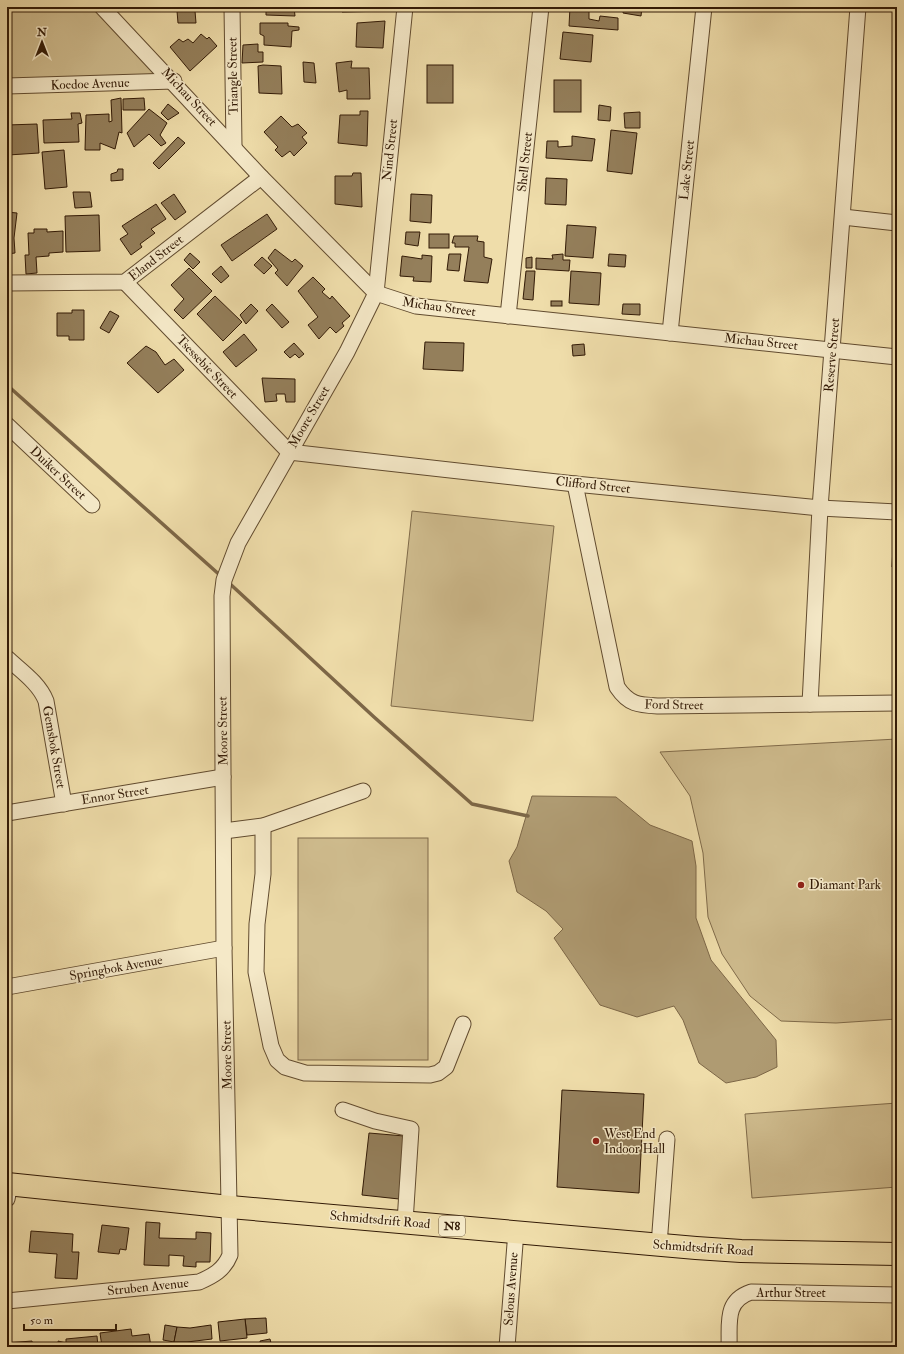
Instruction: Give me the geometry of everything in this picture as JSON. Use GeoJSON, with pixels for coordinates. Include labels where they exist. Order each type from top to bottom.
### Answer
{"type":"FeatureCollection","features":[{"type":"Feature","properties":{"kind":"highway","name":"Schmidtsdrift Road"},"geometry":{"type":"LineString","coordinates":[[8,1189],[741,1251],[897,1254]]}},
{"type":"Feature","properties":{"kind":"street","name":"Michau Street"},"geometry":{"type":"LineString","coordinates":[[102,7],[174,81],[261,176],[376,293],[416,306],[897,357]]}},
{"type":"Feature","properties":{"kind":"street","name":"Triangle Street"},"geometry":{"type":"LineString","coordinates":[[232,7],[234,146]]}},
{"type":"Feature","properties":{"kind":"street","name":"Nind Street"},"geometry":{"type":"LineString","coordinates":[[376,293],[405,7]]}},
{"type":"Feature","properties":{"kind":"street","name":"Shell Street"},"geometry":{"type":"LineString","coordinates":[[508,316],[541,7]]}},
{"type":"Feature","properties":{"kind":"street","name":"Lake Street"},"geometry":{"type":"LineString","coordinates":[[670,333],[704,7]]}},
{"type":"Feature","properties":{"kind":"street","name":"Reserve Street"},"geometry":{"type":"LineString","coordinates":[[810,704],[820,508],[858,7]]}},
{"type":"Feature","properties":{"kind":"street","name":"Koedoe Avenue"},"geometry":{"type":"LineString","coordinates":[[7,86],[174,81]]}},
{"type":"Feature","properties":{"kind":"street","name":"Eland Street"},"geometry":{"type":"LineString","coordinates":[[7,283],[125,282],[261,176]]}},
{"type":"Feature","properties":{"kind":"street"},"geometry":{"type":"LineString","coordinates":[[843,216],[897,223]]}},
{"type":"Feature","properties":{"kind":"street","name":"Tsessebie Street"},"geometry":{"type":"LineString","coordinates":[[125,282],[289,452]]}},
{"type":"Feature","properties":{"kind":"street","name":"Moore Street"},"geometry":{"type":"LineString","coordinates":[[230,1208],[224,948],[222,596],[224,580],[238,543],[347,352],[376,293]]}},
{"type":"Feature","properties":{"kind":"street","name":"Duiker Street"},"geometry":{"type":"LineString","coordinates":[[7,425],[92,505]]}},
{"type":"Feature","properties":{"kind":"street","name":"Clifford Street"},"geometry":{"type":"LineString","coordinates":[[289,452],[575,484],[820,508],[897,512]]}},
{"type":"Feature","properties":{"kind":"street","name":"Ford Street"},"geometry":{"type":"LineString","coordinates":[[575,484],[617,687],[623,696],[632,703],[659,706],[897,703]]}},
{"type":"Feature","properties":{"kind":"street","name":"Gemsbok Street"},"geometry":{"type":"LineString","coordinates":[[7,658],[43,693],[46,701],[64,804]]}},
{"type":"Feature","properties":{"kind":"street","name":"Ennor Street"},"geometry":{"type":"LineString","coordinates":[[7,813],[223,777]]}},
{"type":"Feature","properties":{"kind":"street"},"geometry":{"type":"LineString","coordinates":[[224,830],[263,826],[363,791]]}},
{"type":"Feature","properties":{"kind":"street"},"geometry":{"type":"LineString","coordinates":[[263,826],[263,874],[257,924],[256,972],[271,1046],[278,1060],[288,1069],[305,1073],[430,1075],[438,1073],[446,1067],[463,1024]]}},
{"type":"Feature","properties":{"kind":"street","name":"Springbok Avenue"},"geometry":{"type":"LineString","coordinates":[[7,987],[224,948]]}},
{"type":"Feature","properties":{"kind":"street"},"geometry":{"type":"LineString","coordinates":[[343,1110],[375,1121],[411,1129],[405,1222]]}},
{"type":"Feature","properties":{"kind":"street"},"geometry":{"type":"LineString","coordinates":[[659,1245],[667,1139]]}},
{"type":"Feature","properties":{"kind":"street","name":"Struben Avenue"},"geometry":{"type":"LineString","coordinates":[[7,1301],[199,1282],[211,1277],[226,1264],[230,1255],[230,1208]]}},
{"type":"Feature","properties":{"kind":"street","name":"Selous Avenue"},"geometry":{"type":"LineString","coordinates":[[507,1347],[516,1231]]}},
{"type":"Feature","properties":{"kind":"street","name":"Arthur Street"},"geometry":{"type":"LineString","coordinates":[[729,1347],[732,1308],[735,1301],[742,1295],[751,1292],[897,1294]]}},
{"type":"Feature","properties":{"kind":"shaded area"},"geometry":{"type":"Polygon","coordinates":[[[7,7],[95,7],[161,75],[7,80],[7,7]]]}},
{"type":"Feature","properties":{"kind":"shaded area"},"geometry":{"type":"Polygon","coordinates":[[[412,511],[554,526],[533,721],[391,706],[412,511]]]}},
{"type":"Feature","properties":{"kind":"shaded area","name":"Diamant Park"},"geometry":{"type":"Polygon","coordinates":[[[897,739],[897,1019],[836,1023],[781,1021],[750,996],[722,954],[708,917],[703,853],[690,796],[660,752],[897,739]]]}},
{"type":"Feature","properties":{"kind":"shaded area"},"geometry":{"type":"Polygon","coordinates":[[[532,796],[616,797],[650,825],[692,841],[696,866],[696,918],[711,960],[776,1040],[777,1067],[756,1077],[726,1083],[699,1063],[683,1020],[674,1006],[637,1017],[600,1005],[554,938],[563,929],[546,911],[517,892],[509,861],[517,847],[532,796]]]}},
{"type":"Feature","properties":{"kind":"shaded area"},"geometry":{"type":"Polygon","coordinates":[[[298,838],[428,838],[428,1060],[298,1060],[298,838]]]}},
{"type":"Feature","properties":{"kind":"shaded area"},"geometry":{"type":"Polygon","coordinates":[[[897,1103],[897,1187],[752,1198],[745,1114],[897,1103]]]}},
{"type":"Feature","properties":{"kind":"building"},"geometry":{"type":"Polygon","coordinates":[[[266,7],[294,7],[295,16],[266,15],[266,7]]]}},
{"type":"Feature","properties":{"kind":"building"},"geometry":{"type":"Polygon","coordinates":[[[341,7],[390,7],[390,11],[342,12],[341,7]]]}},
{"type":"Feature","properties":{"kind":"building"},"geometry":{"type":"Polygon","coordinates":[[[570,7],[599,7],[589,9],[589,19],[599,21],[600,16],[618,18],[618,30],[569,26],[570,7]]]}},
{"type":"Feature","properties":{"kind":"building"},"geometry":{"type":"Polygon","coordinates":[[[624,7],[642,7],[641,16],[623,13],[624,7]]]}},
{"type":"Feature","properties":{"kind":"building"},"geometry":{"type":"Polygon","coordinates":[[[177,11],[195,11],[196,23],[178,23],[177,11]]]}},
{"type":"Feature","properties":{"kind":"building"},"geometry":{"type":"Polygon","coordinates":[[[385,21],[383,48],[356,47],[357,23],[385,21]]]}},
{"type":"Feature","properties":{"kind":"building"},"geometry":{"type":"Polygon","coordinates":[[[260,23],[288,23],[288,26],[299,27],[299,30],[292,31],[291,47],[264,45],[264,36],[260,34],[260,23]]]}},
{"type":"Feature","properties":{"kind":"building"},"geometry":{"type":"Polygon","coordinates":[[[563,32],[593,35],[591,62],[560,59],[563,32]]]}},
{"type":"Feature","properties":{"kind":"building"},"geometry":{"type":"Polygon","coordinates":[[[201,34],[207,39],[209,37],[217,46],[190,71],[170,47],[179,39],[183,42],[188,39],[193,43],[201,34]]]}},
{"type":"Feature","properties":{"kind":"building"},"geometry":{"type":"Polygon","coordinates":[[[258,44],[258,52],[263,52],[263,62],[242,63],[243,45],[258,44]]]}},
{"type":"Feature","properties":{"kind":"building"},"geometry":{"type":"Polygon","coordinates":[[[352,61],[351,68],[369,68],[370,99],[347,99],[347,90],[339,92],[336,63],[352,61]]]}},
{"type":"Feature","properties":{"kind":"building"},"geometry":{"type":"Polygon","coordinates":[[[303,62],[314,63],[316,83],[304,82],[303,62]]]}},
{"type":"Feature","properties":{"kind":"building"},"geometry":{"type":"Polygon","coordinates":[[[427,65],[453,65],[453,103],[427,103],[427,65]]]}},
{"type":"Feature","properties":{"kind":"building"},"geometry":{"type":"Polygon","coordinates":[[[258,66],[281,66],[282,94],[259,93],[258,66]]]}},
{"type":"Feature","properties":{"kind":"building"},"geometry":{"type":"Polygon","coordinates":[[[554,80],[581,80],[581,112],[554,112],[554,80]]]}},
{"type":"Feature","properties":{"kind":"building"},"geometry":{"type":"Polygon","coordinates":[[[121,98],[122,133],[119,132],[115,149],[100,143],[100,150],[85,150],[86,115],[109,114],[109,122],[112,121],[111,100],[121,98]]]}},
{"type":"Feature","properties":{"kind":"building"},"geometry":{"type":"Polygon","coordinates":[[[144,98],[145,110],[123,110],[123,99],[144,98]]]}},
{"type":"Feature","properties":{"kind":"building"},"geometry":{"type":"Polygon","coordinates":[[[168,104],[179,113],[168,120],[161,113],[168,104]]]}},
{"type":"Feature","properties":{"kind":"building"},"geometry":{"type":"Polygon","coordinates":[[[599,105],[611,107],[610,121],[598,120],[599,105]]]}},
{"type":"Feature","properties":{"kind":"building"},"geometry":{"type":"Polygon","coordinates":[[[149,109],[167,123],[160,135],[166,143],[161,146],[149,134],[134,147],[127,133],[149,109]]]}},
{"type":"Feature","properties":{"kind":"building"},"geometry":{"type":"Polygon","coordinates":[[[360,111],[368,111],[367,146],[338,143],[340,115],[360,115],[360,111]]]}},
{"type":"Feature","properties":{"kind":"building"},"geometry":{"type":"Polygon","coordinates":[[[640,112],[640,128],[625,128],[624,113],[640,112]]]}},
{"type":"Feature","properties":{"kind":"building"},"geometry":{"type":"Polygon","coordinates":[[[71,113],[80,113],[82,123],[78,124],[79,142],[44,143],[43,120],[72,119],[71,113]]]}},
{"type":"Feature","properties":{"kind":"building"},"geometry":{"type":"Polygon","coordinates":[[[281,116],[292,127],[298,124],[307,133],[302,137],[307,143],[294,156],[290,151],[282,157],[275,150],[278,147],[264,132],[281,116]]]}},
{"type":"Feature","properties":{"kind":"building"},"geometry":{"type":"Polygon","coordinates":[[[37,124],[39,153],[8,155],[7,125],[37,124]]]}},
{"type":"Feature","properties":{"kind":"building"},"geometry":{"type":"Polygon","coordinates":[[[611,130],[637,133],[632,174],[607,171],[611,130]]]}},
{"type":"Feature","properties":{"kind":"building"},"geometry":{"type":"Polygon","coordinates":[[[572,136],[595,139],[592,161],[546,158],[547,141],[558,141],[558,147],[572,146],[572,136]]]}},
{"type":"Feature","properties":{"kind":"building"},"geometry":{"type":"Polygon","coordinates":[[[178,137],[185,143],[159,169],[153,163],[178,137]]]}},
{"type":"Feature","properties":{"kind":"building"},"geometry":{"type":"Polygon","coordinates":[[[64,150],[67,187],[45,189],[42,152],[64,150]]]}},
{"type":"Feature","properties":{"kind":"building"},"geometry":{"type":"Polygon","coordinates":[[[118,169],[123,169],[123,180],[111,181],[111,174],[117,172],[118,169]]]}},
{"type":"Feature","properties":{"kind":"building"},"geometry":{"type":"Polygon","coordinates":[[[353,173],[361,173],[362,207],[335,204],[335,176],[352,176],[353,173]]]}},
{"type":"Feature","properties":{"kind":"building"},"geometry":{"type":"Polygon","coordinates":[[[546,178],[567,179],[566,205],[545,204],[546,178]]]}},
{"type":"Feature","properties":{"kind":"building"},"geometry":{"type":"Polygon","coordinates":[[[73,192],[90,192],[92,207],[75,208],[73,192]]]}},
{"type":"Feature","properties":{"kind":"building"},"geometry":{"type":"Polygon","coordinates":[[[174,194],[186,212],[175,220],[161,203],[174,194]]]}},
{"type":"Feature","properties":{"kind":"building"},"geometry":{"type":"Polygon","coordinates":[[[411,194],[432,195],[431,223],[410,221],[411,194]]]}},
{"type":"Feature","properties":{"kind":"building"},"geometry":{"type":"Polygon","coordinates":[[[156,204],[166,219],[151,229],[155,233],[140,244],[142,247],[131,255],[120,239],[128,234],[122,226],[156,204]]]}},
{"type":"Feature","properties":{"kind":"building"},"geometry":{"type":"Polygon","coordinates":[[[7,212],[17,213],[14,238],[15,253],[7,254],[7,212]]]}},
{"type":"Feature","properties":{"kind":"building"},"geometry":{"type":"Polygon","coordinates":[[[267,214],[277,229],[232,261],[221,245],[267,214]]]}},
{"type":"Feature","properties":{"kind":"building"},"geometry":{"type":"Polygon","coordinates":[[[99,215],[100,251],[66,252],[65,216],[99,215]]]}},
{"type":"Feature","properties":{"kind":"building"},"geometry":{"type":"Polygon","coordinates":[[[567,225],[596,227],[593,258],[565,256],[567,225]]]}},
{"type":"Feature","properties":{"kind":"building"},"geometry":{"type":"Polygon","coordinates":[[[34,229],[47,229],[47,232],[63,231],[63,252],[49,253],[49,256],[36,257],[37,273],[26,274],[25,255],[29,255],[28,233],[34,233],[34,229]]]}},
{"type":"Feature","properties":{"kind":"building"},"geometry":{"type":"Polygon","coordinates":[[[406,232],[420,232],[418,246],[405,244],[406,232]]]}},
{"type":"Feature","properties":{"kind":"building"},"geometry":{"type":"Polygon","coordinates":[[[429,234],[449,234],[449,248],[429,248],[429,234]]]}},
{"type":"Feature","properties":{"kind":"building"},"geometry":{"type":"Polygon","coordinates":[[[454,236],[478,236],[477,241],[484,242],[484,257],[492,259],[488,283],[464,281],[469,247],[455,247],[455,243],[452,243],[454,236]]]}},
{"type":"Feature","properties":{"kind":"building"},"geometry":{"type":"Polygon","coordinates":[[[275,249],[292,262],[295,259],[303,266],[287,286],[275,273],[278,270],[268,258],[275,249]]]}},
{"type":"Feature","properties":{"kind":"building"},"geometry":{"type":"Polygon","coordinates":[[[190,253],[200,262],[193,269],[184,260],[190,253]]]}},
{"type":"Feature","properties":{"kind":"building"},"geometry":{"type":"Polygon","coordinates":[[[449,254],[461,254],[459,271],[447,270],[449,254]]]}},
{"type":"Feature","properties":{"kind":"building"},"geometry":{"type":"Polygon","coordinates":[[[563,254],[563,260],[570,260],[569,271],[536,269],[536,258],[553,259],[552,255],[563,254]]]}},
{"type":"Feature","properties":{"kind":"building"},"geometry":{"type":"Polygon","coordinates":[[[609,254],[626,255],[625,267],[608,266],[609,254]]]}},
{"type":"Feature","properties":{"kind":"building"},"geometry":{"type":"Polygon","coordinates":[[[422,255],[432,256],[431,282],[413,281],[414,277],[400,276],[402,256],[422,259],[422,255]]]}},
{"type":"Feature","properties":{"kind":"building"},"geometry":{"type":"Polygon","coordinates":[[[262,257],[272,266],[264,274],[254,265],[262,257]]]}},
{"type":"Feature","properties":{"kind":"building"},"geometry":{"type":"Polygon","coordinates":[[[532,257],[532,268],[526,268],[526,258],[532,257]]]}},
{"type":"Feature","properties":{"kind":"building"},"geometry":{"type":"Polygon","coordinates":[[[221,266],[229,276],[221,283],[212,274],[221,266]]]}},
{"type":"Feature","properties":{"kind":"building"},"geometry":{"type":"Polygon","coordinates":[[[189,268],[212,291],[183,319],[174,310],[184,299],[171,285],[189,268]]]}},
{"type":"Feature","properties":{"kind":"building"},"geometry":{"type":"Polygon","coordinates":[[[526,271],[535,271],[533,300],[523,299],[526,271]]]}},
{"type":"Feature","properties":{"kind":"building"},"geometry":{"type":"Polygon","coordinates":[[[571,271],[601,273],[599,305],[569,303],[571,271]]]}},
{"type":"Feature","properties":{"kind":"building"},"geometry":{"type":"Polygon","coordinates":[[[313,277],[325,289],[322,292],[330,299],[332,296],[350,316],[342,323],[344,326],[336,333],[330,327],[319,339],[308,325],[318,317],[298,291],[313,277]]]}},
{"type":"Feature","properties":{"kind":"building"},"geometry":{"type":"Polygon","coordinates":[[[215,296],[242,322],[223,341],[197,314],[215,296]]]}},
{"type":"Feature","properties":{"kind":"building"},"geometry":{"type":"Polygon","coordinates":[[[551,301],[562,301],[562,306],[551,306],[551,301]]]}},
{"type":"Feature","properties":{"kind":"building"},"geometry":{"type":"Polygon","coordinates":[[[251,304],[258,311],[246,324],[240,315],[251,304]]]}},
{"type":"Feature","properties":{"kind":"building"},"geometry":{"type":"Polygon","coordinates":[[[272,304],[289,322],[282,328],[266,310],[272,304]]]}},
{"type":"Feature","properties":{"kind":"building"},"geometry":{"type":"Polygon","coordinates":[[[623,304],[640,304],[640,315],[622,314],[623,304]]]}},
{"type":"Feature","properties":{"kind":"building"},"geometry":{"type":"Polygon","coordinates":[[[72,310],[84,310],[84,340],[69,340],[69,336],[57,336],[57,313],[72,313],[72,310]]]}},
{"type":"Feature","properties":{"kind":"building"},"geometry":{"type":"Polygon","coordinates":[[[110,311],[119,316],[109,333],[100,328],[110,311]]]}},
{"type":"Feature","properties":{"kind":"building"},"geometry":{"type":"Polygon","coordinates":[[[244,334],[257,350],[236,367],[223,352],[244,334]]]}},
{"type":"Feature","properties":{"kind":"building"},"geometry":{"type":"Polygon","coordinates":[[[425,342],[464,343],[463,371],[423,369],[425,342]]]}},
{"type":"Feature","properties":{"kind":"building"},"geometry":{"type":"Polygon","coordinates":[[[294,343],[304,354],[299,358],[295,354],[290,358],[284,352],[294,343]]]}},
{"type":"Feature","properties":{"kind":"building"},"geometry":{"type":"Polygon","coordinates":[[[584,344],[585,355],[573,356],[572,345],[584,344]]]}},
{"type":"Feature","properties":{"kind":"building"},"geometry":{"type":"Polygon","coordinates":[[[146,346],[156,352],[165,365],[174,359],[184,370],[158,393],[127,363],[146,346]]]}},
{"type":"Feature","properties":{"kind":"building"},"geometry":{"type":"Polygon","coordinates":[[[262,378],[295,379],[295,402],[286,402],[285,394],[276,394],[277,401],[265,402],[262,378]]]}},
{"type":"Feature","properties":{"kind":"building"},"geometry":{"type":"Polygon","coordinates":[[[893,547],[897,547],[897,567],[892,567],[893,547]]]}},
{"type":"Feature","properties":{"kind":"building"},"geometry":{"type":"Polygon","coordinates":[[[562,1090],[644,1094],[639,1193],[557,1187],[562,1090]]]}},
{"type":"Feature","properties":{"kind":"building"},"geometry":{"type":"Polygon","coordinates":[[[369,1133],[404,1136],[399,1199],[362,1195],[369,1133]]]}},
{"type":"Feature","properties":{"kind":"building"},"geometry":{"type":"Polygon","coordinates":[[[146,1222],[160,1223],[159,1238],[196,1239],[196,1232],[211,1233],[210,1262],[196,1262],[196,1267],[183,1266],[184,1256],[169,1255],[169,1266],[144,1265],[146,1222]]]}},
{"type":"Feature","properties":{"kind":"building"},"geometry":{"type":"Polygon","coordinates":[[[102,1225],[129,1228],[126,1250],[120,1249],[119,1254],[98,1252],[102,1225]]]}},
{"type":"Feature","properties":{"kind":"building"},"geometry":{"type":"Polygon","coordinates":[[[31,1231],[73,1234],[72,1252],[79,1252],[77,1279],[55,1278],[57,1254],[29,1252],[31,1231]]]}},
{"type":"Feature","properties":{"kind":"building"},"geometry":{"type":"Polygon","coordinates":[[[266,1318],[267,1333],[247,1335],[245,1319],[266,1318]]]}},
{"type":"Feature","properties":{"kind":"building"},"geometry":{"type":"Polygon","coordinates":[[[245,1319],[247,1338],[220,1341],[218,1322],[245,1319]]]}},
{"type":"Feature","properties":{"kind":"building"},"geometry":{"type":"Polygon","coordinates":[[[165,1325],[177,1327],[174,1342],[163,1340],[165,1325]]]}},
{"type":"Feature","properties":{"kind":"building"},"geometry":{"type":"Polygon","coordinates":[[[211,1325],[212,1339],[174,1342],[177,1327],[190,1328],[211,1325]]]}},
{"type":"Feature","properties":{"kind":"building"},"geometry":{"type":"Polygon","coordinates":[[[131,1329],[132,1336],[149,1334],[151,1347],[102,1347],[100,1333],[131,1329]]]}},
{"type":"Feature","properties":{"kind":"building"},"geometry":{"type":"Polygon","coordinates":[[[97,1336],[98,1347],[59,1347],[58,1341],[66,1343],[66,1339],[97,1336]]]}},
{"type":"Feature","properties":{"kind":"building"},"geometry":{"type":"Polygon","coordinates":[[[270,1339],[272,1347],[261,1347],[260,1341],[270,1339]]]}},
{"type":"Feature","properties":{"kind":"building"},"geometry":{"type":"Polygon","coordinates":[[[32,1341],[33,1347],[7,1347],[7,1343],[32,1341]]]}},
{"type":"Feature","properties":{"kind":"waterway"},"geometry":{"type":"LineString","coordinates":[[7,385],[222,577]]}},
{"type":"Feature","properties":{"kind":"waterway"},"geometry":{"type":"LineString","coordinates":[[228,582],[374,717],[472,804],[528,816]]}},
{"type":"Feature","properties":{"kind":"place","name":"Diamant Park"},"geometry":{"type":"Point","coordinates":[801,885]}},
{"type":"Feature","properties":{"kind":"place","name":"West End Indoor Hall"},"geometry":{"type":"Point","coordinates":[596,1141]}}]}
